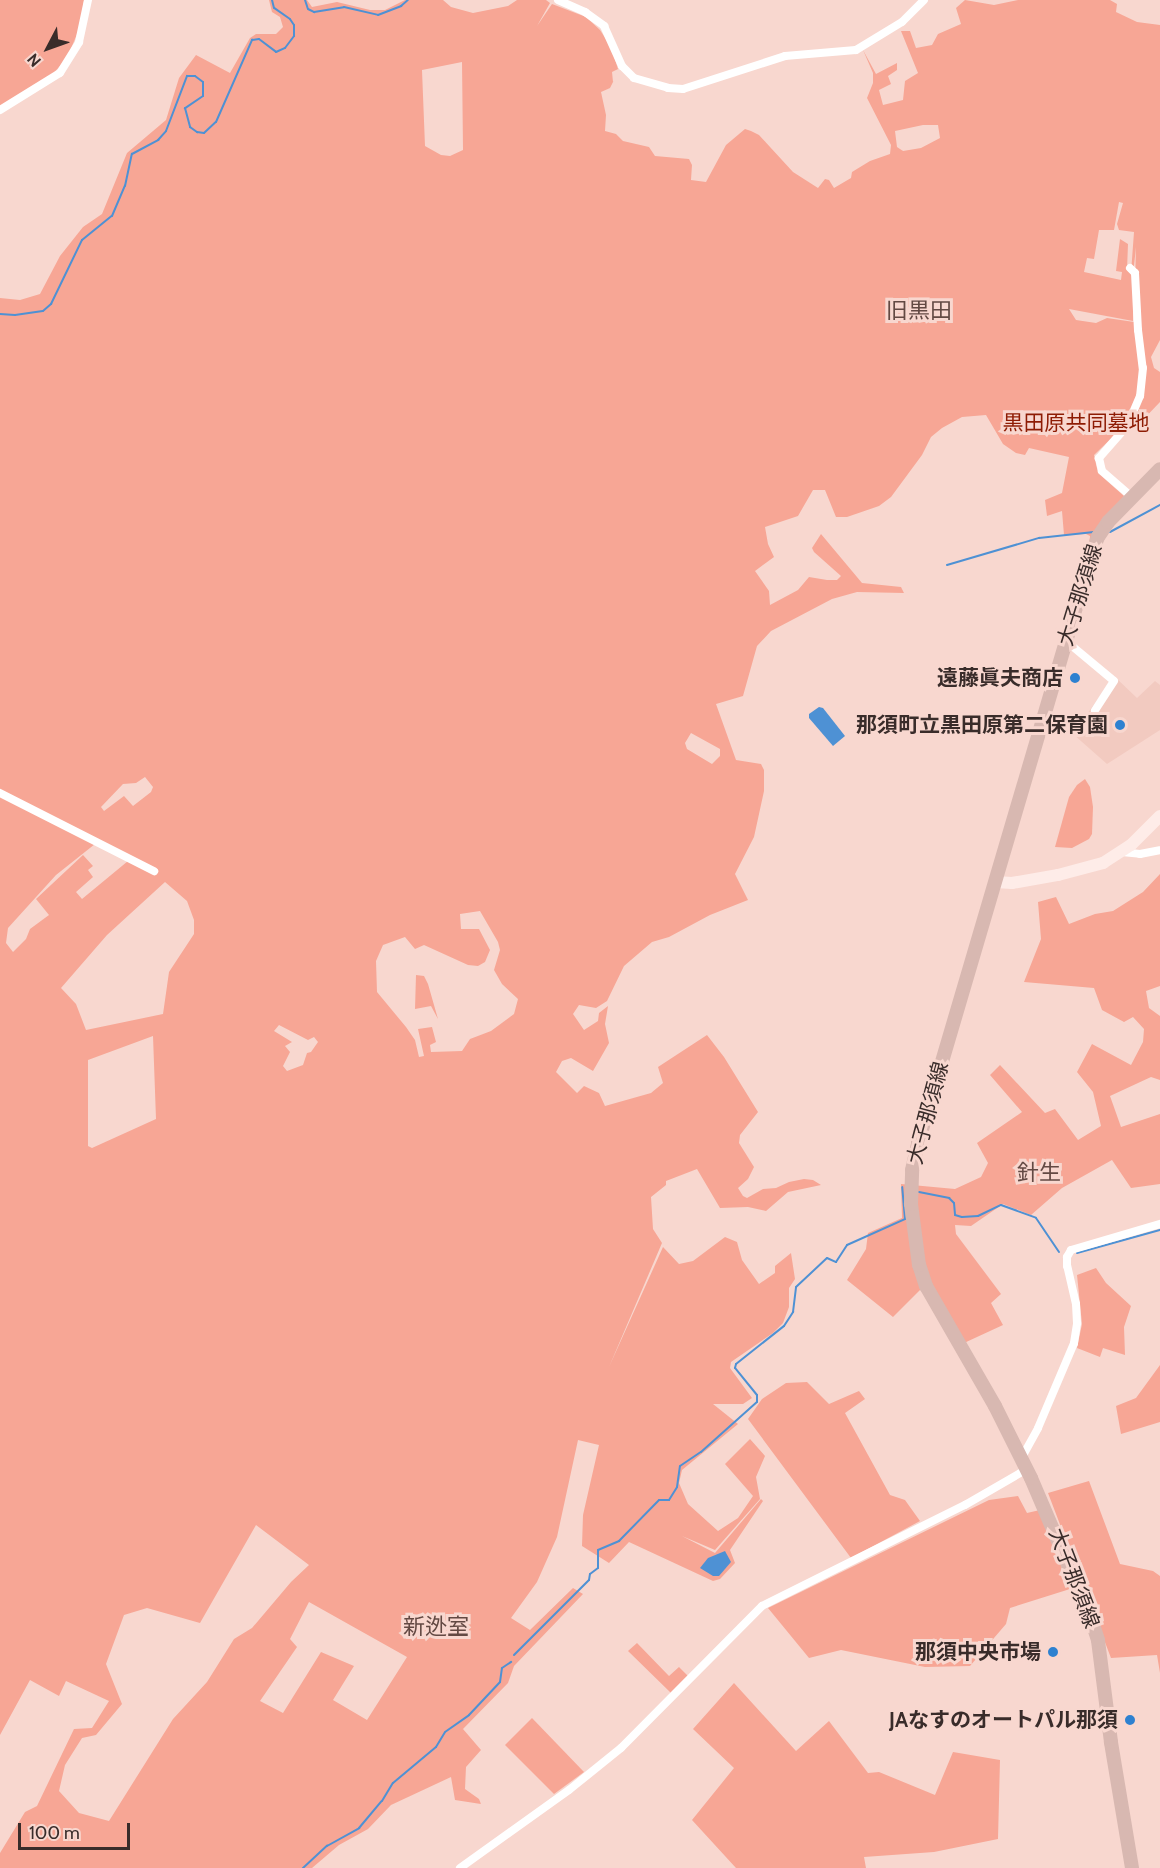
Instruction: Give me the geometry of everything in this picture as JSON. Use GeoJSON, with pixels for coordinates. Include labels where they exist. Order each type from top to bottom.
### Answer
{"type":"FeatureCollection","features":[{"type":"Feature","properties":{"kind":"main road","name":"大子那須線"},"geometry":{"type":"LineString","coordinates":[[1132,1868],[1111,1742],[1098,1640],[1059,1539],[1024,1464],[995,1406],[926,1286],[919,1265],[911,1204],[912,1170],[918,1143],[1098,537],[1108,522],[1160,468]]}},
{"type":"Feature","properties":{"kind":"street"},"geometry":{"type":"LineString","coordinates":[[0,110],[53,78],[66,65],[84,28],[88,0]]}},
{"type":"Feature","properties":{"kind":"street"},"geometry":{"type":"LineString","coordinates":[[558,0],[585,12],[604,26],[622,66],[634,78],[668,88],[683,88],[785,56],[856,50],[902,22],[924,0]]}},
{"type":"Feature","properties":{"kind":"street"},"geometry":{"type":"LineString","coordinates":[[1130,268],[1135,273],[1143,368],[1140,396],[1127,426],[1099,458],[1102,471],[1132,497]]}},
{"type":"Feature","properties":{"kind":"street"},"geometry":{"type":"LineString","coordinates":[[1066,641],[1114,681],[1095,710]]}},
{"type":"Feature","properties":{"kind":"street"},"geometry":{"type":"LineString","coordinates":[[0,793],[154,871]]}},
{"type":"Feature","properties":{"kind":"street"},"geometry":{"type":"LineString","coordinates":[[995,882],[1012,883],[1080,870],[1103,863],[1122,852],[1160,816]]}},
{"type":"Feature","properties":{"kind":"street"},"geometry":{"type":"LineString","coordinates":[[1122,852],[1140,854],[1160,850]]}},
{"type":"Feature","properties":{"kind":"street"},"geometry":{"type":"LineString","coordinates":[[460,1868],[569,1790],[621,1748],[762,1606],[965,1505],[1024,1464],[1074,1342],[1077,1323],[1076,1304],[1067,1257],[1071,1250],[1160,1224]]}},
{"type":"Feature","properties":{"kind":"shaded area","name":"那須町立黒田原第二保育園"},"geometry":{"type":"Polygon","coordinates":[[[1114,676],[1137,698],[1155,681],[1160,685],[1160,730],[1107,764],[1073,734],[1114,676]]]}},
{"type":"Feature","properties":{"kind":"green space"},"geometry":{"type":"Polygon","coordinates":[[[0,0],[84,0],[80,27],[67,58],[51,76],[0,108],[0,0]]]}},
{"type":"Feature","properties":{"kind":"green space","name":"黒田原共同墓地"},"geometry":{"type":"Polygon","coordinates":[[[269,0],[307,0],[312,7],[337,2],[370,10],[385,10],[405,0],[443,0],[451,7],[473,13],[508,6],[517,0],[546,0],[550,3],[537,26],[552,4],[586,17],[600,30],[611,47],[618,69],[612,72],[613,82],[610,88],[601,92],[606,115],[605,131],[616,134],[623,141],[649,147],[655,156],[689,159],[692,165],[691,180],[706,182],[726,145],[745,129],[759,135],[793,172],[818,188],[825,179],[829,180],[834,188],[851,178],[852,172],[870,161],[890,154],[891,145],[867,98],[873,83],[873,73],[863,50],[876,74],[897,63],[897,70],[888,76],[891,84],[879,90],[883,105],[903,100],[905,81],[918,73],[901,31],[910,31],[916,48],[932,45],[938,34],[961,24],[956,8],[965,0],[994,5],[1018,0],[1110,0],[1117,4],[1116,12],[1137,22],[1160,25],[1160,340],[1151,357],[1154,368],[1160,372],[1160,402],[1138,425],[1126,419],[1123,427],[1094,455],[1098,473],[1124,496],[1089,547],[1090,536],[1086,534],[1064,535],[1062,511],[1047,516],[1045,500],[1062,493],[1069,457],[1029,448],[1025,455],[1016,453],[1003,444],[986,415],[962,417],[931,437],[922,455],[891,497],[879,506],[847,517],[836,517],[825,490],[813,490],[798,516],[765,527],[768,544],[774,557],[755,571],[769,591],[770,605],[798,590],[809,577],[837,580],[841,576],[812,548],[821,534],[862,583],[901,587],[904,593],[857,592],[832,599],[771,631],[757,646],[743,696],[716,704],[736,760],[761,764],[764,770],[764,791],[754,837],[735,874],[748,900],[710,915],[669,937],[652,942],[624,966],[607,1001],[596,1008],[579,1005],[573,1014],[584,1030],[598,1021],[599,1013],[608,1006],[605,1024],[609,1043],[593,1071],[571,1058],[562,1061],[556,1072],[577,1093],[584,1086],[599,1093],[605,1106],[651,1093],[663,1083],[658,1067],[707,1035],[724,1057],[758,1112],[740,1135],[739,1143],[754,1167],[748,1179],[738,1188],[743,1196],[747,1198],[763,1189],[776,1188],[804,1179],[813,1180],[821,1185],[788,1192],[766,1211],[748,1207],[720,1208],[697,1169],[666,1181],[666,1185],[651,1197],[653,1229],[662,1243],[609,1367],[663,1247],[679,1264],[693,1261],[725,1237],[737,1242],[742,1260],[759,1284],[775,1273],[775,1266],[791,1253],[795,1279],[789,1288],[789,1307],[783,1323],[773,1333],[731,1362],[730,1368],[752,1398],[743,1404],[713,1404],[738,1424],[682,1470],[679,1483],[688,1504],[718,1531],[738,1518],[753,1496],[725,1464],[750,1439],[765,1456],[756,1477],[760,1499],[715,1550],[682,1536],[715,1553],[761,1499],[763,1501],[730,1550],[735,1563],[720,1579],[713,1581],[629,1542],[609,1563],[582,1546],[583,1515],[599,1445],[578,1440],[557,1537],[537,1582],[511,1618],[530,1630],[573,1588],[583,1594],[514,1666],[508,1683],[463,1729],[481,1750],[466,1767],[465,1789],[479,1799],[481,1804],[455,1800],[451,1777],[391,1805],[368,1829],[339,1845],[312,1868],[0,1868],[0,1853],[25,1812],[37,1806],[74,1729],[92,1728],[109,1701],[66,1681],[59,1696],[30,1680],[0,1735],[0,298],[20,300],[40,294],[60,256],[83,227],[102,214],[127,153],[166,120],[179,78],[196,55],[230,73],[250,38],[256,34],[276,34],[283,27],[280,17],[272,12],[269,0]],[[462,62],[422,70],[425,146],[441,155],[450,156],[463,150],[462,62]],[[923,125],[895,131],[897,147],[903,151],[921,148],[940,138],[938,125],[923,125]],[[1119,202],[1114,230],[1099,230],[1094,259],[1087,258],[1084,272],[1121,280],[1122,272],[1116,271],[1120,239],[1128,244],[1127,270],[1131,273],[1134,232],[1119,230],[1117,224],[1123,203],[1119,202]],[[1136,247],[1133,275],[1133,321],[1069,309],[1076,320],[1096,323],[1107,318],[1134,322],[1136,247]],[[691,733],[685,743],[687,749],[712,764],[720,756],[720,749],[691,733]],[[145,777],[136,783],[123,784],[101,807],[104,811],[124,796],[133,806],[151,792],[153,787],[145,777]],[[95,844],[56,875],[8,928],[6,943],[13,952],[26,939],[30,929],[49,915],[36,899],[83,855],[93,866],[88,870],[93,877],[76,892],[82,899],[128,861],[95,844]],[[165,882],[107,935],[61,988],[76,1004],[86,1030],[163,1014],[169,972],[194,934],[194,920],[187,901],[165,882]],[[480,911],[460,914],[461,929],[479,929],[490,950],[485,962],[478,966],[468,965],[424,945],[415,949],[405,937],[383,945],[376,961],[377,992],[415,1040],[419,1057],[424,1056],[418,1029],[432,1027],[436,1042],[430,1045],[431,1052],[462,1051],[470,1039],[491,1031],[514,1014],[518,999],[502,984],[494,970],[500,950],[498,942],[480,911]],[[279,1025],[274,1031],[292,1042],[285,1046],[290,1052],[283,1066],[287,1071],[303,1065],[307,1053],[311,1052],[318,1042],[314,1037],[308,1040],[279,1025]],[[153,1036],[88,1060],[88,1146],[92,1148],[156,1119],[153,1036]],[[256,1525],[200,1623],[147,1608],[124,1615],[106,1664],[122,1704],[96,1735],[82,1738],[65,1765],[59,1791],[79,1813],[109,1821],[173,1719],[207,1682],[234,1639],[252,1628],[291,1582],[309,1565],[256,1525]],[[309,1602],[290,1639],[297,1647],[260,1701],[283,1713],[321,1652],[354,1666],[333,1700],[367,1720],[407,1657],[309,1602]]]}},
{"type":"Feature","properties":{"kind":"green space"},"geometry":{"type":"Polygon","coordinates":[[[1085,779],[1090,787],[1093,807],[1092,834],[1089,839],[1072,848],[1055,847],[1069,797],[1077,785],[1085,779]]]}},
{"type":"Feature","properties":{"kind":"green space"},"geometry":{"type":"Polygon","coordinates":[[[1160,874],[1160,986],[1146,991],[1149,1008],[1160,1016],[1160,1080],[1151,1077],[1110,1096],[1121,1127],[1160,1114],[1160,1184],[1131,1188],[1112,1160],[1062,1188],[1031,1215],[1003,1204],[971,1226],[955,1225],[956,1234],[1001,1294],[991,1303],[1003,1325],[964,1343],[922,1288],[893,1317],[847,1280],[866,1249],[868,1233],[902,1218],[901,1184],[955,1189],[981,1177],[988,1163],[977,1143],[1022,1112],[990,1075],[1000,1065],[1045,1113],[1055,1109],[1078,1140],[1101,1126],[1093,1092],[1077,1072],[1092,1044],[1131,1065],[1143,1042],[1144,1029],[1133,1017],[1124,1022],[1102,1010],[1094,988],[1024,982],[1041,939],[1038,902],[1056,897],[1069,924],[1095,914],[1113,911],[1143,892],[1160,874]]]}},
{"type":"Feature","properties":{"kind":"green space"},"geometry":{"type":"Polygon","coordinates":[[[416,975],[424,976],[428,984],[438,1019],[431,1006],[415,1009],[416,975]]]}},
{"type":"Feature","properties":{"kind":"green space"},"geometry":{"type":"Polygon","coordinates":[[[1096,1268],[1106,1283],[1131,1306],[1124,1327],[1125,1355],[1103,1348],[1100,1357],[1077,1348],[1082,1324],[1077,1275],[1096,1268]]]}},
{"type":"Feature","properties":{"kind":"green space"},"geometry":{"type":"Polygon","coordinates":[[[1160,1365],[1160,1422],[1121,1434],[1116,1406],[1136,1398],[1160,1365]]]}},
{"type":"Feature","properties":{"kind":"green space"},"geometry":{"type":"Polygon","coordinates":[[[807,1382],[829,1404],[859,1391],[865,1399],[845,1413],[890,1495],[905,1500],[920,1521],[851,1558],[748,1419],[762,1399],[786,1383],[807,1382]]]}},
{"type":"Feature","properties":{"kind":"green space"},"geometry":{"type":"Polygon","coordinates":[[[1089,1481],[1120,1564],[1153,1571],[1160,1576],[1160,1673],[1157,1655],[1111,1658],[1048,1493],[1089,1481]]]}},
{"type":"Feature","properties":{"kind":"green space"},"geometry":{"type":"Polygon","coordinates":[[[1018,1496],[1027,1513],[1040,1510],[1070,1589],[1010,1608],[1006,1624],[970,1666],[925,1667],[841,1650],[809,1658],[768,1608],[989,1500],[1018,1496]]]}},
{"type":"Feature","properties":{"kind":"green space"},"geometry":{"type":"Polygon","coordinates":[[[637,1643],[669,1676],[679,1667],[688,1676],[671,1693],[628,1651],[637,1643]]]}},
{"type":"Feature","properties":{"kind":"green space"},"geometry":{"type":"Polygon","coordinates":[[[734,1683],[796,1751],[829,1721],[868,1773],[879,1772],[935,1795],[953,1752],[1000,1760],[998,1839],[934,1852],[864,1857],[866,1868],[736,1868],[692,1820],[734,1768],[693,1729],[734,1683]]]}},
{"type":"Feature","properties":{"kind":"green space"},"geometry":{"type":"Polygon","coordinates":[[[532,1718],[584,1772],[554,1794],[505,1745],[532,1718]]]}},
{"type":"Feature","properties":{"kind":"water"},"geometry":{"type":"Polygon","coordinates":[[[819,707],[823,708],[845,736],[833,746],[809,718],[809,714],[819,707]]]}},
{"type":"Feature","properties":{"kind":"water"},"geometry":{"type":"Polygon","coordinates":[[[725,1551],[731,1562],[719,1576],[713,1576],[700,1568],[708,1558],[725,1551]]]}},
{"type":"Feature","properties":{"kind":"waterway"},"geometry":{"type":"LineString","coordinates":[[0,314],[15,315],[43,311],[51,304],[82,240],[112,216],[125,186],[132,154],[158,140],[166,131],[187,76],[195,76],[203,82],[203,96],[185,108],[190,127],[197,132],[204,133],[216,122],[252,40],[259,39],[276,52],[285,48],[294,36],[294,25],[290,19],[274,8],[272,0]]}},
{"type":"Feature","properties":{"kind":"waterway"},"geometry":{"type":"LineString","coordinates":[[305,0],[308,9],[314,12],[344,7],[378,15],[401,6],[408,0]]}},
{"type":"Feature","properties":{"kind":"waterway"},"geometry":{"type":"LineString","coordinates":[[1110,532],[1160,505]]}},
{"type":"Feature","properties":{"kind":"waterway"},"geometry":{"type":"LineString","coordinates":[[947,565],[1039,538],[1094,532]]}},
{"type":"Feature","properties":{"kind":"waterway"},"geometry":{"type":"LineString","coordinates":[[514,1655],[589,1580],[590,1574],[598,1568],[598,1550],[619,1541],[659,1500],[669,1500],[677,1487],[680,1466],[701,1452],[757,1402],[757,1395],[735,1368],[736,1364],[784,1326],[793,1312],[796,1287],[827,1258],[836,1262],[847,1245],[905,1219],[902,1187]]}},
{"type":"Feature","properties":{"kind":"waterway"},"geometry":{"type":"LineString","coordinates":[[919,1192],[949,1198],[954,1203],[955,1215],[962,1217],[978,1216],[1001,1205],[1036,1218],[1059,1252]]}},
{"type":"Feature","properties":{"kind":"waterway"},"geometry":{"type":"LineString","coordinates":[[1077,1253],[1160,1230]]}},
{"type":"Feature","properties":{"kind":"waterway"},"geometry":{"type":"LineString","coordinates":[[303,1868],[327,1846],[359,1828],[382,1801],[393,1783],[436,1747],[445,1732],[469,1715],[500,1682],[502,1668],[511,1662]]}},
{"type":"Feature","properties":{"kind":"place","name":"遠藤眞夫商店"},"geometry":{"type":"Point","coordinates":[1075,678]}},
{"type":"Feature","properties":{"kind":"place","name":"那須町立黒田原第二保育園"},"geometry":{"type":"Point","coordinates":[1120,725]}},
{"type":"Feature","properties":{"kind":"place","name":"那須中央市場"},"geometry":{"type":"Point","coordinates":[1053,1652]}},
{"type":"Feature","properties":{"kind":"place","name":"JAなすのオートパル那須"},"geometry":{"type":"Point","coordinates":[1130,1720]}},
{"type":"Feature","properties":{"kind":"district","name":"旧黒田"},"geometry":{"type":"Point","coordinates":[919,311]}},
{"type":"Feature","properties":{"kind":"district","name":"針生"},"geometry":{"type":"Point","coordinates":[1039,1173]}},
{"type":"Feature","properties":{"kind":"district","name":"新迯室"},"geometry":{"type":"Point","coordinates":[436,1627]}}]}
